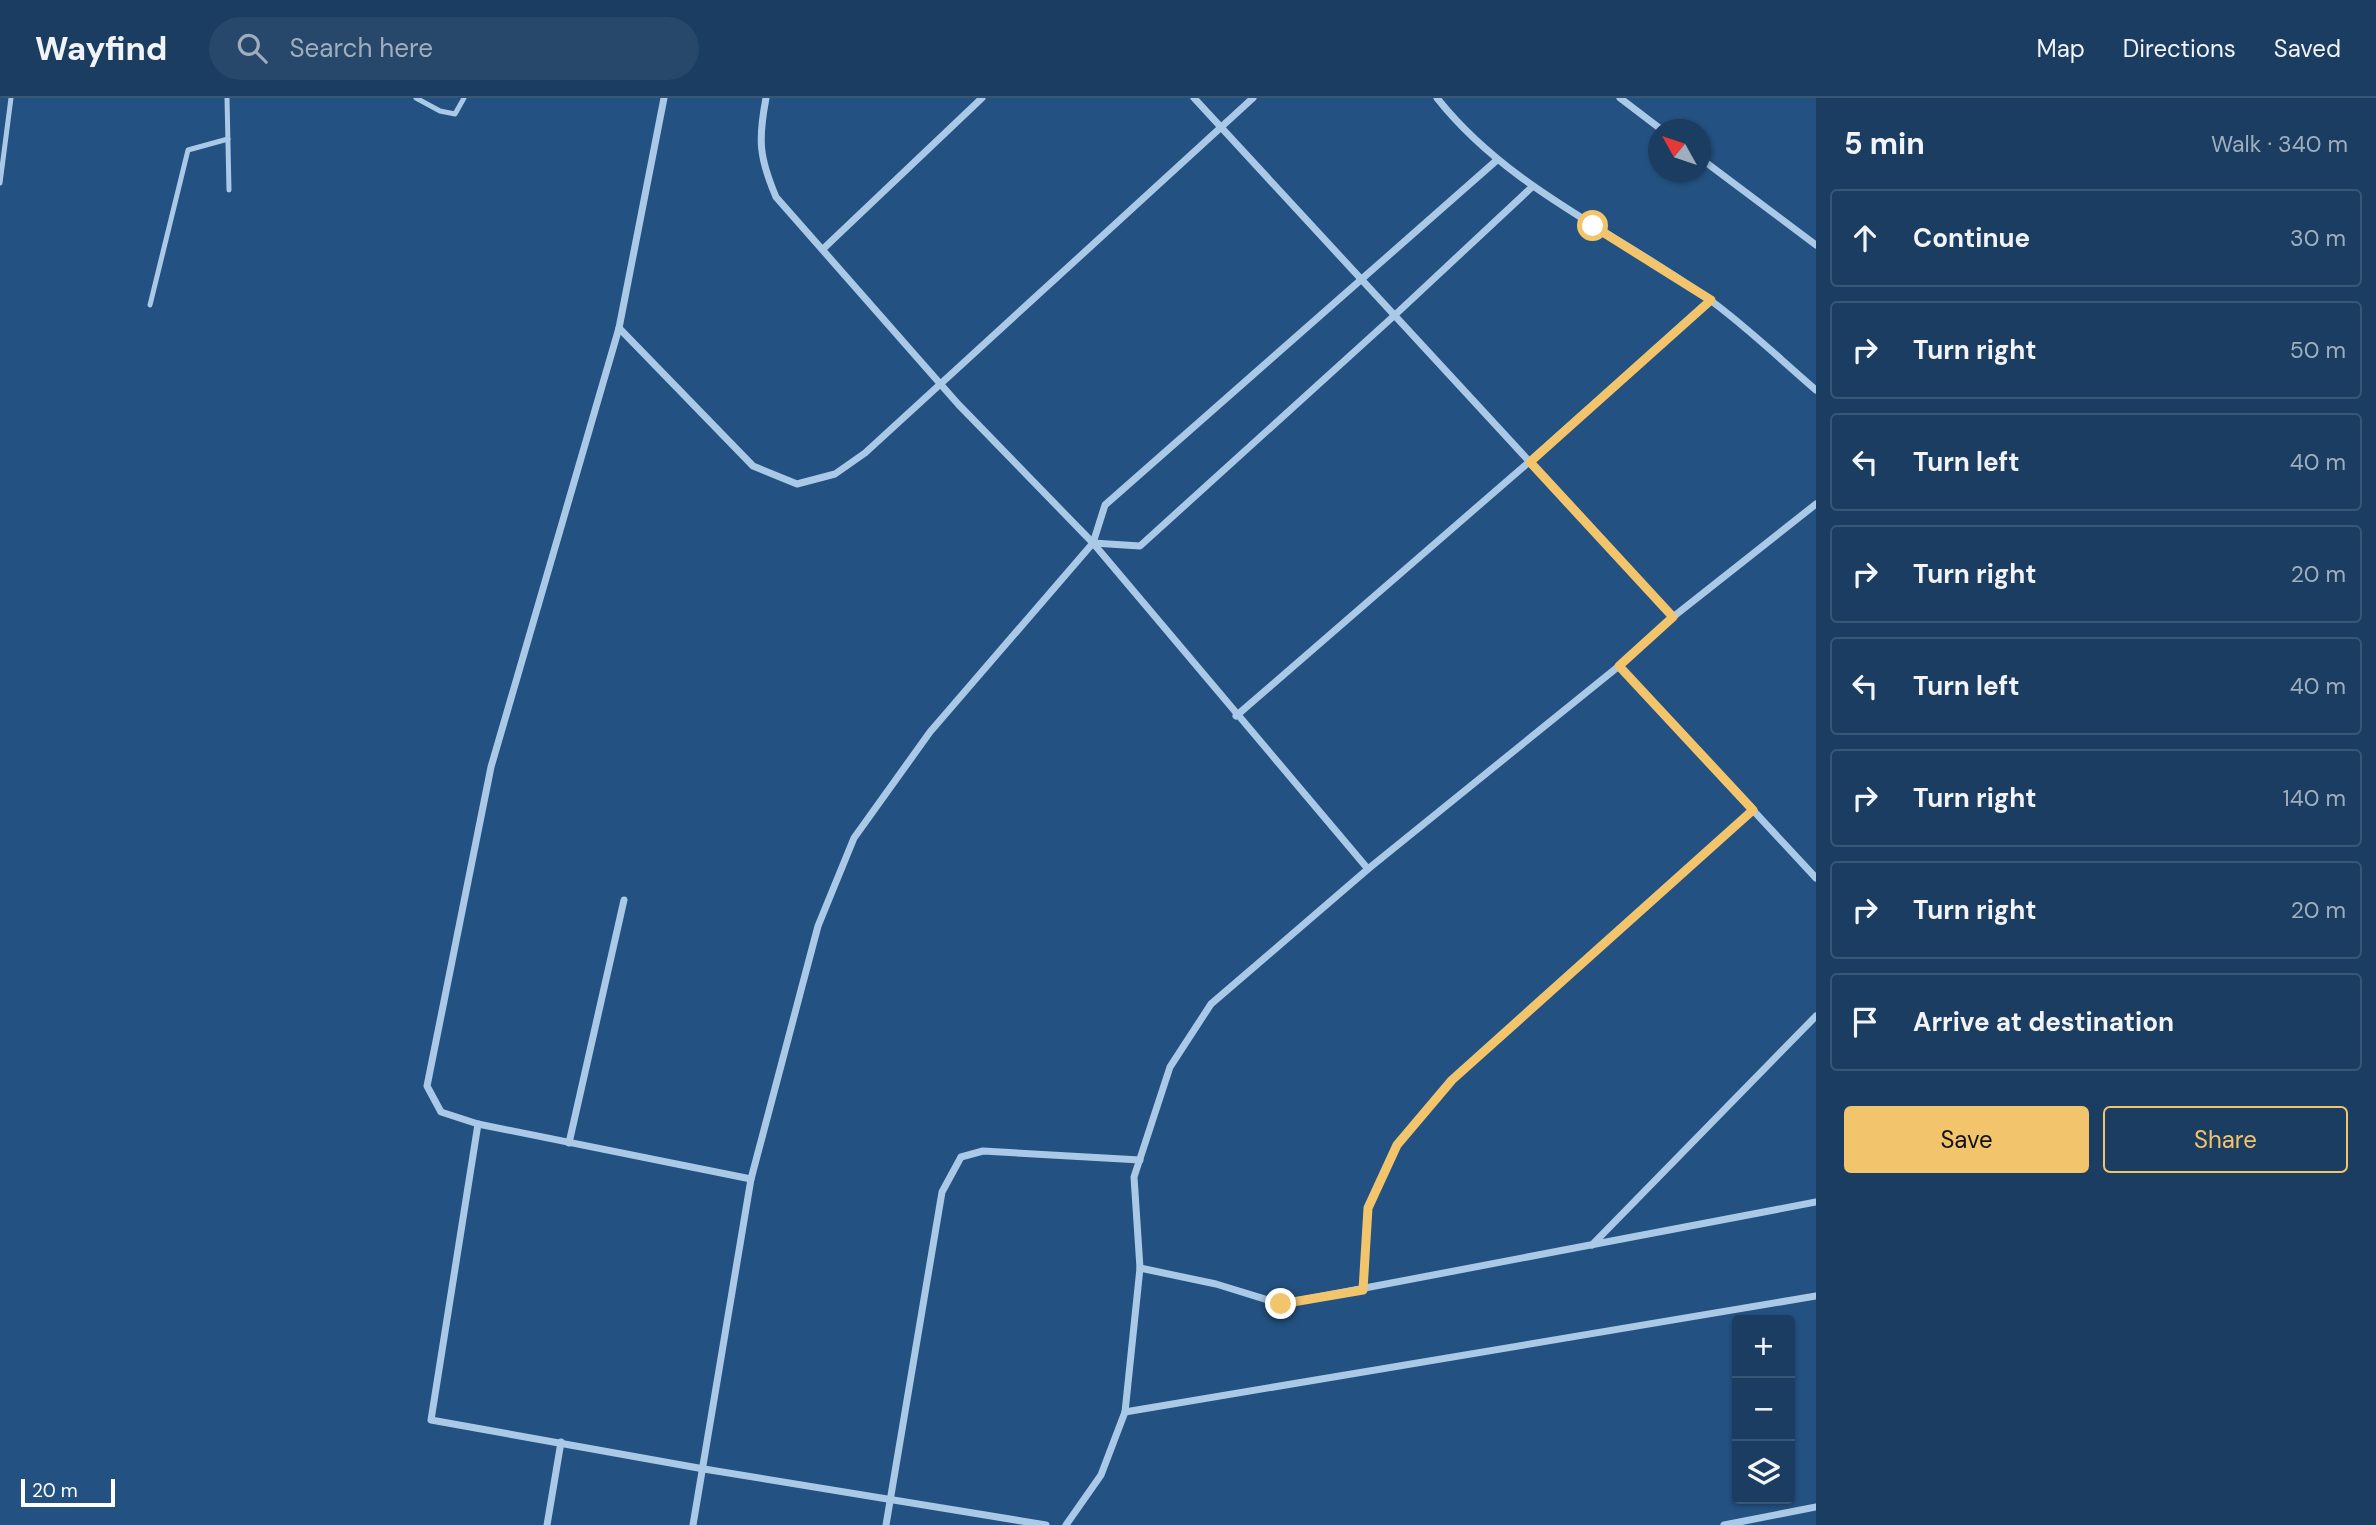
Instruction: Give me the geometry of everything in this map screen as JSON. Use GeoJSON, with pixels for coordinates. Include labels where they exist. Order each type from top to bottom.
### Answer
{"type":"FeatureCollection","features":[{"type":"Feature","properties":{"kind":"street"},"geometry":{"type":"LineString","coordinates":[[664,98],[619,328],[491,767],[427,1086],[440,1112],[478,1124],[751,1179]]}},
{"type":"Feature","properties":{"kind":"street"},"geometry":{"type":"LineString","coordinates":[[766,98],[759,134],[764,168],[776,197],[941,384],[1093,543],[1236,716],[1368,869]]}},
{"type":"Feature","properties":{"kind":"street"},"geometry":{"type":"LineString","coordinates":[[822,250],[982,98]]}},
{"type":"Feature","properties":{"kind":"street"},"geometry":{"type":"LineString","coordinates":[[1194,98],[1673,617]]}},
{"type":"Feature","properties":{"kind":"street"},"geometry":{"type":"LineString","coordinates":[[619,328],[753,466],[797,484],[835,474],[865,453],[1253,98]]}},
{"type":"Feature","properties":{"kind":"street"},"geometry":{"type":"LineString","coordinates":[[1437,98],[1497,160],[1532,187],[1711,300],[1816,390]]}},
{"type":"Feature","properties":{"kind":"street"},"geometry":{"type":"LineString","coordinates":[[1620,98],[1648,119]]}},
{"type":"Feature","properties":{"kind":"street"},"geometry":{"type":"LineString","coordinates":[[693,1525],[751,1179],[818,926],[854,838],[930,732],[1093,543],[1105,505],[1497,160]]}},
{"type":"Feature","properties":{"kind":"street"},"geometry":{"type":"LineString","coordinates":[[1711,166],[1816,245]]}},
{"type":"Feature","properties":{"kind":"street"},"geometry":{"type":"LineString","coordinates":[[1093,543],[1140,546],[1532,187]]}},
{"type":"Feature","properties":{"kind":"street"},"geometry":{"type":"LineString","coordinates":[[1236,716],[1530,462],[1711,300]]}},
{"type":"Feature","properties":{"kind":"street"},"geometry":{"type":"LineString","coordinates":[[1066,1525],[1101,1475],[1125,1412],[1140,1268],[1134,1177],[1170,1068],[1211,1004],[1368,869],[1619,666],[1673,617],[1816,504]]}},
{"type":"Feature","properties":{"kind":"street"},"geometry":{"type":"LineString","coordinates":[[1619,666],[1816,878]]}},
{"type":"Feature","properties":{"kind":"street"},"geometry":{"type":"LineString","coordinates":[[1363,1290],[1368,1208],[1397,1145],[1452,1080],[1753,810]]}},
{"type":"Feature","properties":{"kind":"street"},"geometry":{"type":"LineString","coordinates":[[569,1143],[624,900]]}},
{"type":"Feature","properties":{"kind":"street"},"geometry":{"type":"LineString","coordinates":[[1591,1245],[1816,1016]]}},
{"type":"Feature","properties":{"kind":"street"},"geometry":{"type":"LineString","coordinates":[[478,1124],[430,1420],[704,1469],[1046,1525]]}},
{"type":"Feature","properties":{"kind":"street"},"geometry":{"type":"LineString","coordinates":[[886,1525],[942,1192],[961,1157],[983,1151],[1140,1160]]}},
{"type":"Feature","properties":{"kind":"street"},"geometry":{"type":"LineString","coordinates":[[1140,1268],[1216,1284],[1281,1304],[1816,1202]]}},
{"type":"Feature","properties":{"kind":"street"},"geometry":{"type":"LineString","coordinates":[[1125,1412],[1816,1296]]}},
{"type":"Feature","properties":{"kind":"street"},"geometry":{"type":"LineString","coordinates":[[547,1525],[561,1442]]}},
{"type":"Feature","properties":{"kind":"street"},"geometry":{"type":"LineString","coordinates":[[1724,1525],[1816,1507]]}},
{"type":"Feature","properties":{"kind":"lane"},"geometry":{"type":"LineString","coordinates":[[0,183],[11,98]]}},
{"type":"Feature","properties":{"kind":"lane"},"geometry":{"type":"LineString","coordinates":[[227,98],[229,190]]}},
{"type":"Feature","properties":{"kind":"lane"},"geometry":{"type":"LineString","coordinates":[[415,98],[440,111],[455,114],[464,98]]}},
{"type":"Feature","properties":{"kind":"lane"},"geometry":{"type":"LineString","coordinates":[[150,305],[188,150],[228,138]]}},
{"type":"Feature","properties":{"kind":"route"},"geometry":{"type":"LineString","coordinates":[[1281,1304],[1363,1290],[1368,1208],[1397,1145],[1452,1080],[1753,810],[1619,666],[1673,617],[1530,462],[1711,300],[1593,226]]}}]}
